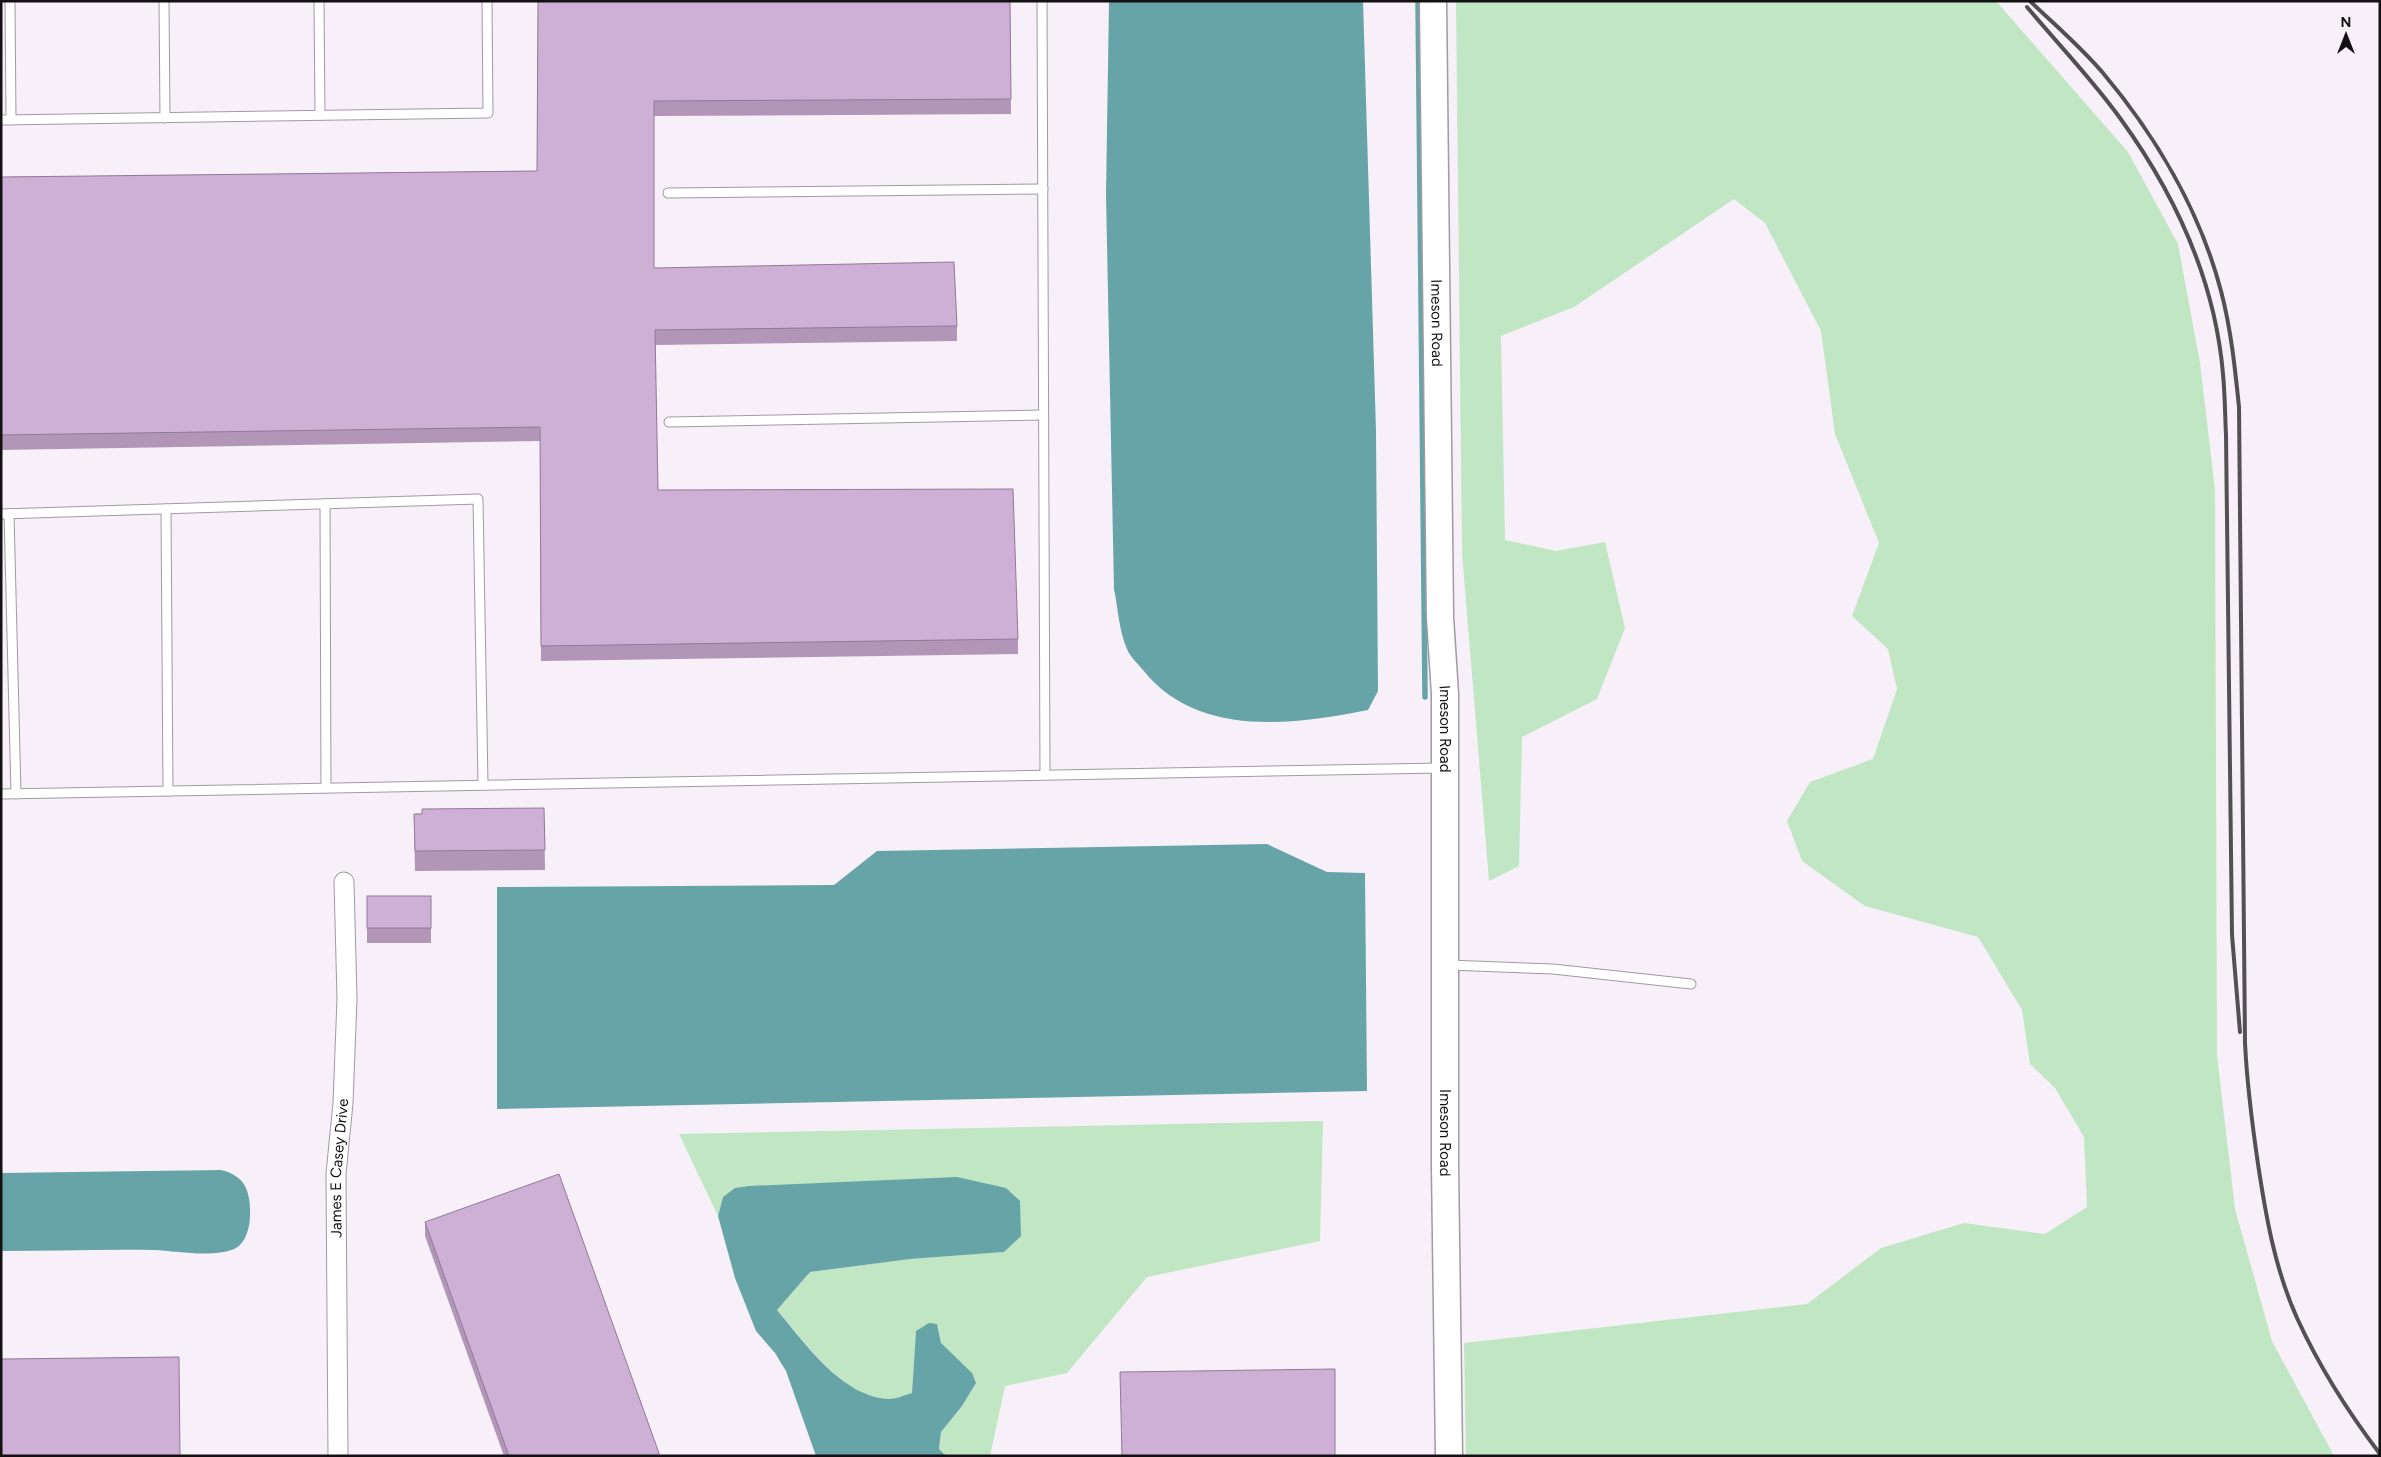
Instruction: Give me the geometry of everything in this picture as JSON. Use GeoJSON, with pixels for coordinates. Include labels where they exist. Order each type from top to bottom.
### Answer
{"type":"FeatureCollection","features":[{"type":"Feature","properties":{"kind":"street","name":"Imeson Road"},"geometry":{"type":"LineString","coordinates":[[1433,1],[1440,617],[1445,694],[1443,768],[1449,1456]]}},
{"type":"Feature","properties":{"kind":"street","name":"James E Casey Drive"},"geometry":{"type":"LineString","coordinates":[[338,1456],[336,1184],[343,1102],[347,999],[344,882]]}},
{"type":"Feature","properties":{"kind":"lane"},"geometry":{"type":"LineString","coordinates":[[10,1],[11,120]]}},
{"type":"Feature","properties":{"kind":"lane"},"geometry":{"type":"LineString","coordinates":[[164,1],[165,118]]}},
{"type":"Feature","properties":{"kind":"lane"},"geometry":{"type":"LineString","coordinates":[[320,1],[320,115]]}},
{"type":"Feature","properties":{"kind":"lane"},"geometry":{"type":"LineString","coordinates":[[1,120],[488,113],[487,1]]}},
{"type":"Feature","properties":{"kind":"lane"},"geometry":{"type":"LineString","coordinates":[[1042,1],[1045,776]]}},
{"type":"Feature","properties":{"kind":"lane"},"geometry":{"type":"LineString","coordinates":[[668,193],[1043,189]]}},
{"type":"Feature","properties":{"kind":"lane"},"geometry":{"type":"LineString","coordinates":[[669,422],[1043,415]]}},
{"type":"Feature","properties":{"kind":"lane"},"geometry":{"type":"LineString","coordinates":[[16,794],[5,514],[478,499],[484,785]]}},
{"type":"Feature","properties":{"kind":"lane"},"geometry":{"type":"LineString","coordinates":[[325,504],[326,788]]}},
{"type":"Feature","properties":{"kind":"lane"},"geometry":{"type":"LineString","coordinates":[[166,509],[168,791]]}},
{"type":"Feature","properties":{"kind":"lane"},"geometry":{"type":"LineString","coordinates":[[1,794],[1443,768]]}},
{"type":"Feature","properties":{"kind":"lane"},"geometry":{"type":"LineString","coordinates":[[1446,965],[1554,969],[1691,984]]}},
{"type":"Feature","properties":{"kind":"green space"},"geometry":{"type":"Polygon","coordinates":[[[1456,1],[1996,1],[2128,152],[2178,244],[2200,363],[2215,490],[2217,1055],[2235,1209],[2272,1341],[2334,1456],[1466,1456],[1464,1343],[1807,1304],[1881,1248],[1964,1223],[2045,1234],[2087,1207],[2084,1137],[2055,1088],[2030,1064],[2022,1010],[1978,937],[1865,906],[1802,861],[1787,821],[1810,782],[1873,759],[1897,689],[1888,649],[1852,616],[1879,543],[1835,434],[1821,331],[1765,223],[1734,199],[1574,307],[1501,336],[1505,540],[1556,551],[1605,542],[1625,628],[1597,699],[1522,737],[1519,866],[1489,881],[1462,553],[1456,1]]]}},
{"type":"Feature","properties":{"kind":"green space"},"geometry":{"type":"Polygon","coordinates":[[[1323,1121],[1320,1241],[1147,1277],[1067,1373],[1005,1386],[990,1456],[946,1456],[939,1449],[941,1432],[962,1406],[976,1383],[941,1343],[937,1324],[916,1331],[912,1393],[889,1399],[872,1396],[855,1389],[840,1378],[813,1352],[777,1310],[810,1272],[910,1259],[1004,1252],[723,1197],[718,1216],[679,1134],[1323,1121]]]}},
{"type":"Feature","properties":{"kind":"water"},"geometry":{"type":"Polygon","coordinates":[[[1109,1],[1363,1],[1376,431],[1378,691],[1368,710],[1308,720],[1278,722],[1247,721],[1218,716],[1190,707],[1165,692],[1132,658],[1124,642],[1114,589],[1106,195],[1109,1]]]}},
{"type":"Feature","properties":{"kind":"water"},"geometry":{"type":"Polygon","coordinates":[[[1267,844],[1327,872],[1365,873],[1367,1091],[497,1109],[497,887],[834,885],[877,851],[1267,844]]]}},
{"type":"Feature","properties":{"kind":"water"},"geometry":{"type":"Polygon","coordinates":[[[221,1170],[234,1175],[242,1181],[247,1189],[249,1200],[250,1216],[247,1232],[240,1245],[234,1249],[205,1254],[154,1250],[1,1251],[1,1173],[221,1170]]]}},
{"type":"Feature","properties":{"kind":"water"},"geometry":{"type":"Polygon","coordinates":[[[957,1177],[1006,1188],[1020,1201],[1021,1236],[1004,1252],[910,1259],[810,1272],[777,1310],[812,1352],[840,1379],[872,1396],[889,1399],[912,1393],[916,1331],[929,1323],[937,1324],[941,1343],[972,1373],[976,1383],[962,1406],[941,1432],[939,1449],[946,1456],[816,1456],[786,1371],[775,1353],[756,1331],[735,1278],[718,1216],[723,1197],[735,1188],[749,1186],[957,1177]]]}},
{"type":"Feature","properties":{"kind":"building"},"geometry":{"type":"Polygon","coordinates":[[[538,1],[1010,1],[1011,99],[654,101],[654,268],[954,262],[957,326],[655,330],[658,490],[1013,489],[1018,639],[541,646],[540,427],[1,435],[1,177],[537,171],[538,1]]]}},
{"type":"Feature","properties":{"kind":"building"},"geometry":{"type":"Polygon","coordinates":[[[544,808],[545,850],[415,851],[414,814],[422,814],[422,809],[544,808]]]}},
{"type":"Feature","properties":{"kind":"building"},"geometry":{"type":"Polygon","coordinates":[[[367,896],[431,896],[431,928],[367,928],[367,896]]]}},
{"type":"Feature","properties":{"kind":"building"},"geometry":{"type":"Polygon","coordinates":[[[559,1174],[660,1456],[509,1456],[425,1222],[559,1174]]]}},
{"type":"Feature","properties":{"kind":"building"},"geometry":{"type":"Polygon","coordinates":[[[179,1357],[180,1456],[1,1456],[1,1359],[179,1357]]]}},
{"type":"Feature","properties":{"kind":"building"},"geometry":{"type":"Polygon","coordinates":[[[1335,1369],[1335,1456],[1122,1456],[1120,1372],[1335,1369]]]}},
{"type":"Feature","properties":{"kind":"waterway"},"geometry":{"type":"LineString","coordinates":[[1418,1],[1425,697]]}},
{"type":"Feature","properties":{"kind":"railway"},"geometry":{"type":"LineString","coordinates":[[2030,1],[2095,63],[2141,122],[2188,203],[2212,261],[2221,291],[2232,349],[2239,407],[2245,1043],[2254,1134],[2268,1223],[2277,1262],[2289,1299],[2324,1371],[2345,1405],[2380,1454]]}},
{"type":"Feature","properties":{"kind":"railway"},"geometry":{"type":"LineString","coordinates":[[2027,7],[2086,75],[2120,118],[2158,177],[2189,239],[2211,305],[2219,339],[2224,382],[2226,435],[2232,935],[2240,1032]]}}]}
